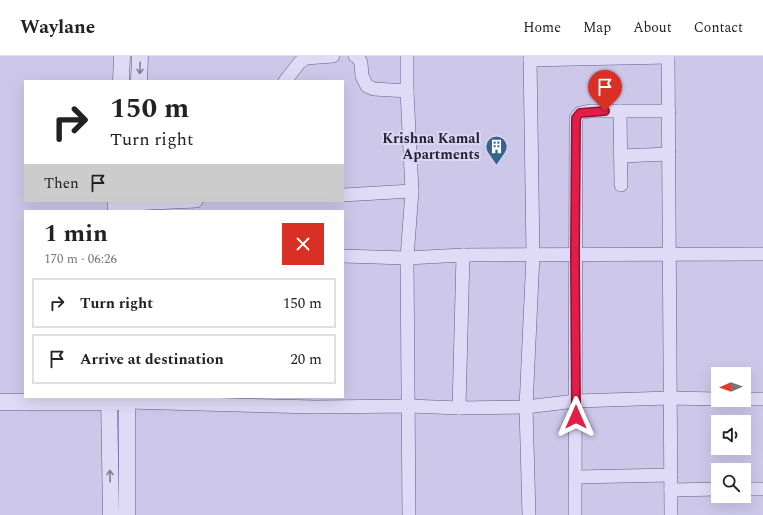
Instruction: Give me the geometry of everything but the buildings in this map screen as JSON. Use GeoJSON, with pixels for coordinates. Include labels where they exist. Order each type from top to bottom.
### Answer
{"type":"FeatureCollection","features":[{"type":"Feature","properties":{"kind":"street"},"geometry":{"type":"LineString","coordinates":[[121,80],[122,56]]}},
{"type":"Feature","properties":{"kind":"street"},"geometry":{"type":"LineString","coordinates":[[139,80],[140,56]]}},
{"type":"Feature","properties":{"kind":"street"},"geometry":{"type":"LineString","coordinates":[[286,80],[300,62],[306,58],[333,56]]}},
{"type":"Feature","properties":{"kind":"street"},"geometry":{"type":"LineString","coordinates":[[355,56],[358,57],[361,63],[362,76],[367,86],[374,89],[408,91]]}},
{"type":"Feature","properties":{"kind":"street"},"geometry":{"type":"LineString","coordinates":[[407,56],[412,192],[407,258],[409,515]]}},
{"type":"Feature","properties":{"kind":"street"},"geometry":{"type":"LineString","coordinates":[[529,515],[526,407],[533,255],[530,58],[668,56],[671,515]]}},
{"type":"Feature","properties":{"kind":"street"},"geometry":{"type":"LineString","coordinates":[[620,111],[621,185]]}},
{"type":"Feature","properties":{"kind":"street"},"geometry":{"type":"LineString","coordinates":[[575,515],[576,118],[580,113],[669,111]]}},
{"type":"Feature","properties":{"kind":"street"},"geometry":{"type":"LineString","coordinates":[[621,156],[669,154]]}},
{"type":"Feature","properties":{"kind":"street"},"geometry":{"type":"LineString","coordinates":[[344,194],[412,192]]}},
{"type":"Feature","properties":{"kind":"street"},"geometry":{"type":"LineString","coordinates":[[124,206],[182,202]]}},
{"type":"Feature","properties":{"kind":"street"},"geometry":{"type":"LineString","coordinates":[[344,256],[407,258],[464,255],[763,254]]}},
{"type":"Feature","properties":{"kind":"street"},"geometry":{"type":"LineString","coordinates":[[459,408],[464,255]]}},
{"type":"Feature","properties":{"kind":"street"},"geometry":{"type":"LineString","coordinates":[[0,402],[127,400],[315,402],[459,408],[526,407],[576,402],[670,398],[711,399]]}},
{"type":"Feature","properties":{"kind":"street"},"geometry":{"type":"LineString","coordinates":[[751,399],[763,399]]}},
{"type":"Feature","properties":{"kind":"street"},"geometry":{"type":"LineString","coordinates":[[109,400],[111,515]]}},
{"type":"Feature","properties":{"kind":"street"},"geometry":{"type":"LineString","coordinates":[[127,400],[127,515]]}},
{"type":"Feature","properties":{"kind":"street"},"geometry":{"type":"LineString","coordinates":[[576,477],[671,475]]}},
{"type":"Feature","properties":{"kind":"street"},"geometry":{"type":"LineString","coordinates":[[671,490],[711,489]]}},
{"type":"Feature","properties":{"kind":"street"},"geometry":{"type":"LineString","coordinates":[[751,489],[763,489]]}},
{"type":"Feature","properties":{"kind":"place","name":"Krishna Kamal Apartments"},"geometry":{"type":"Point","coordinates":[496,166]}},
{"type":"Feature","properties":{"kind":"route"},"geometry":{"type":"LineString","coordinates":[[576,417],[576,118],[580,113],[605,111]]}}]}
